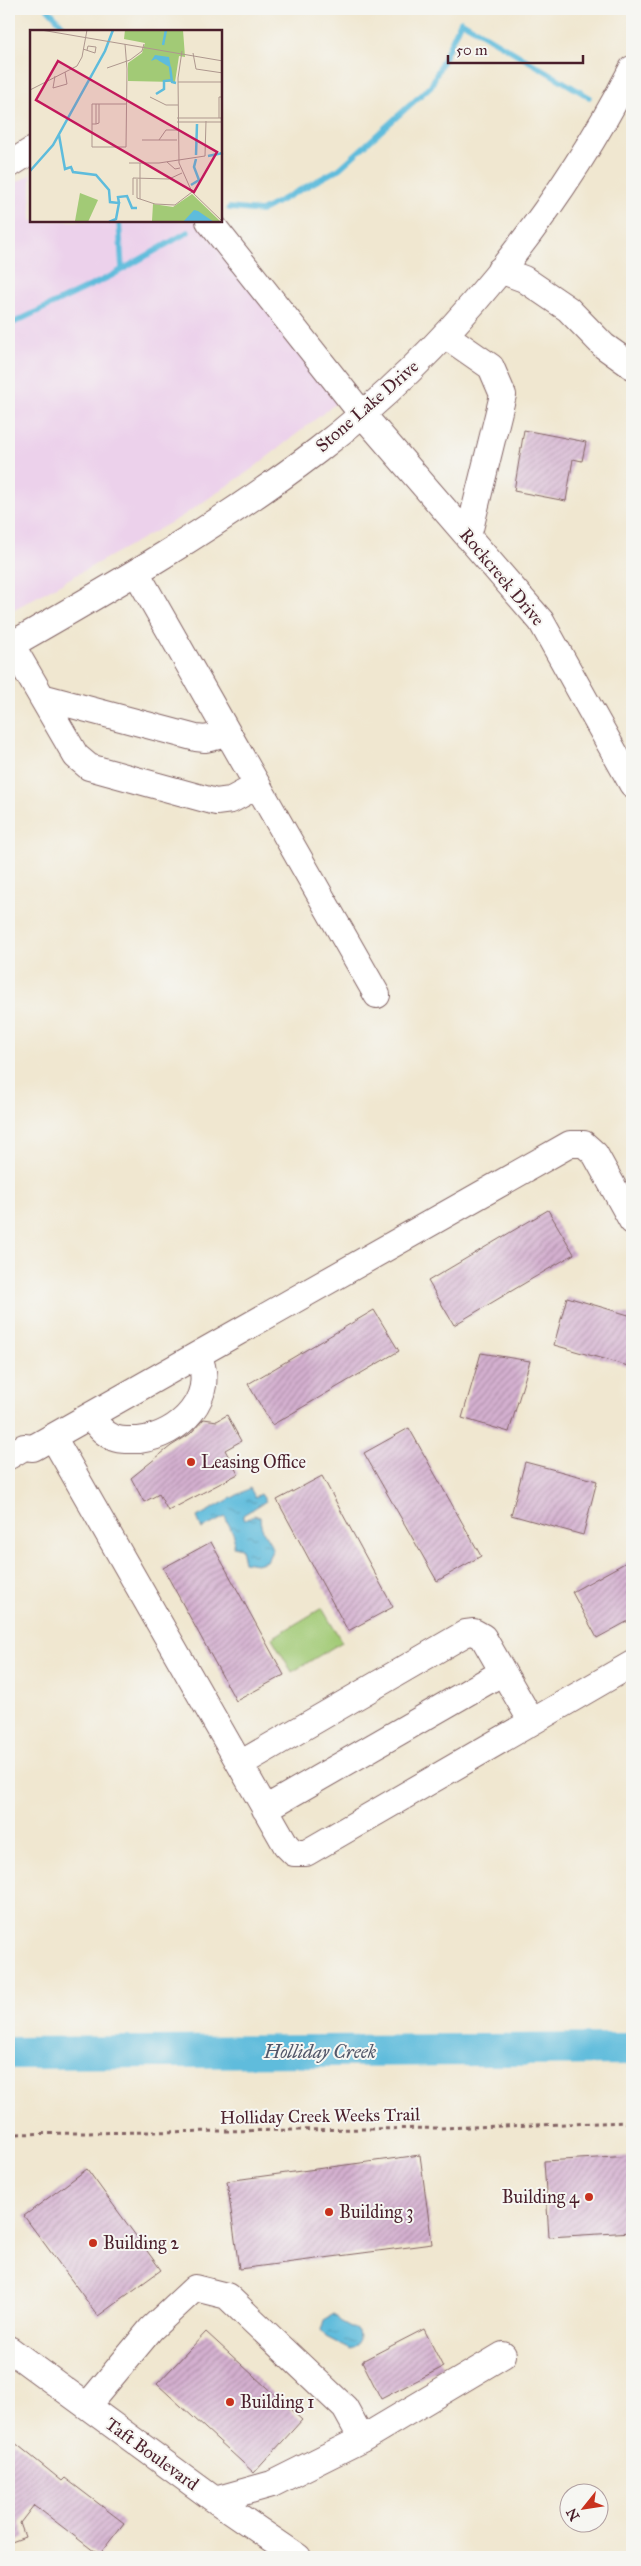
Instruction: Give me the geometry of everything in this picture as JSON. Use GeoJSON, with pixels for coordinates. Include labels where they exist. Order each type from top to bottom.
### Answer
{"type":"FeatureCollection","features":[{"type":"Feature","properties":{"kind":"street","name":"Stone Lake Drive"},"geometry":{"type":"LineString","coordinates":[[10,645],[136,572],[232,512],[317,451],[362,414],[445,335],[500,270],[553,198],[609,114],[632,70]]}},
{"type":"Feature","properties":{"kind":"street"},"geometry":{"type":"LineString","coordinates":[[9,165],[30,152]]}},
{"type":"Feature","properties":{"kind":"street","name":"Rockcreek Drive"},"geometry":{"type":"LineString","coordinates":[[210,222],[362,414],[541,621],[632,784]]}},
{"type":"Feature","properties":{"kind":"street"},"geometry":{"type":"LineString","coordinates":[[500,270],[524,279],[568,309],[604,346],[632,366]]}},
{"type":"Feature","properties":{"kind":"street"},"geometry":{"type":"LineString","coordinates":[[445,335],[491,367],[503,395],[468,537]]}},
{"type":"Feature","properties":{"kind":"street"},"geometry":{"type":"LineString","coordinates":[[136,572],[377,996]]}},
{"type":"Feature","properties":{"kind":"street"},"geometry":{"type":"LineString","coordinates":[[10,645],[76,756],[90,767],[216,802],[231,800],[258,786]]}},
{"type":"Feature","properties":{"kind":"street"},"geometry":{"type":"LineString","coordinates":[[42,697],[196,738],[206,739],[228,734]]}},
{"type":"Feature","properties":{"kind":"street"},"geometry":{"type":"LineString","coordinates":[[9,1468],[29,1456],[32,1447],[91,1416],[570,1144],[584,1144],[595,1154],[632,1221]]}},
{"type":"Feature","properties":{"kind":"street"},"geometry":{"type":"LineString","coordinates":[[91,1416],[100,1428],[114,1438],[132,1440],[150,1438],[168,1432],[191,1412],[204,1383],[204,1368],[198,1355]]}},
{"type":"Feature","properties":{"kind":"street"},"geometry":{"type":"LineString","coordinates":[[32,1447],[240,1764],[286,1845],[294,1853],[306,1853],[632,1664]]}},
{"type":"Feature","properties":{"kind":"street"},"geometry":{"type":"LineString","coordinates":[[240,1764],[466,1633],[474,1632],[483,1637],[532,1722]]}},
{"type":"Feature","properties":{"kind":"street"},"geometry":{"type":"LineString","coordinates":[[265,1809],[503,1672]]}},
{"type":"Feature","properties":{"kind":"street"},"geometry":{"type":"LineString","coordinates":[[87,2406],[150,2329],[195,2288],[227,2296],[346,2408],[362,2440]]}},
{"type":"Feature","properties":{"kind":"street","name":"Taft Boulevard"},"geometry":{"type":"LineString","coordinates":[[9,2349],[252,2527],[298,2557]]}},
{"type":"Feature","properties":{"kind":"street"},"geometry":{"type":"LineString","coordinates":[[215,2500],[272,2484],[362,2440],[503,2355]]}},
{"type":"Feature","properties":{"kind":"street"},"geometry":{"type":"LineString","coordinates":[[252,2527],[272,2484]]}},
{"type":"Feature","properties":{"kind":"path","name":"Holliday Creek Weeks Trail"},"geometry":{"type":"LineString","coordinates":[[9,2134],[438,2128],[632,2122]]}},
{"type":"Feature","properties":{"kind":"shaded area"},"geometry":{"type":"Polygon","coordinates":[[[30,175],[30,222],[198,222],[340,400],[252,469],[181,517],[9,612],[9,187],[30,175]]]}},
{"type":"Feature","properties":{"kind":"green space"},"geometry":{"type":"Polygon","coordinates":[[[322,1608],[342,1642],[292,1672],[272,1638],[322,1608]]]}},
{"type":"Feature","properties":{"kind":"water"},"geometry":{"type":"Polygon","coordinates":[[[250,1488],[255,1497],[261,1494],[266,1501],[243,1515],[243,1519],[245,1520],[254,1515],[260,1517],[263,1530],[273,1549],[267,1561],[256,1564],[244,1562],[241,1548],[233,1546],[234,1535],[225,1517],[202,1529],[197,1517],[250,1488]]]}},
{"type":"Feature","properties":{"kind":"water"},"geometry":{"type":"Polygon","coordinates":[[[334,2314],[340,2321],[358,2331],[358,2342],[351,2350],[326,2337],[321,2330],[324,2320],[334,2314]]]}},
{"type":"Feature","properties":{"kind":"building"},"geometry":{"type":"Polygon","coordinates":[[[524,430],[586,442],[582,461],[573,459],[566,501],[514,491],[524,430]]]}},
{"type":"Feature","properties":{"kind":"building"},"geometry":{"type":"Polygon","coordinates":[[[548,1210],[574,1254],[454,1325],[428,1281],[548,1210]]]}},
{"type":"Feature","properties":{"kind":"building"},"geometry":{"type":"Polygon","coordinates":[[[567,1297],[632,1316],[632,1351],[628,1366],[554,1345],[567,1297]]]}},
{"type":"Feature","properties":{"kind":"building"},"geometry":{"type":"Polygon","coordinates":[[[374,1310],[399,1351],[272,1425],[248,1384],[374,1310]]]}},
{"type":"Feature","properties":{"kind":"building"},"geometry":{"type":"Polygon","coordinates":[[[481,1353],[530,1361],[509,1432],[462,1418],[481,1353]]]}},
{"type":"Feature","properties":{"kind":"building","name":"Leasing Office"},"geometry":{"type":"Polygon","coordinates":[[[227,1415],[241,1441],[225,1450],[238,1474],[168,1511],[159,1494],[144,1502],[131,1478],[171,1446],[190,1434],[204,1419],[217,1421],[227,1415]]]}},
{"type":"Feature","properties":{"kind":"building"},"geometry":{"type":"Polygon","coordinates":[[[409,1428],[481,1556],[437,1581],[364,1453],[409,1428]]]}},
{"type":"Feature","properties":{"kind":"building"},"geometry":{"type":"Polygon","coordinates":[[[525,1462],[597,1481],[583,1535],[511,1515],[525,1462]]]}},
{"type":"Feature","properties":{"kind":"building"},"geometry":{"type":"Polygon","coordinates":[[[322,1476],[393,1607],[348,1631],[277,1500],[322,1476]]]}},
{"type":"Feature","properties":{"kind":"building"},"geometry":{"type":"Polygon","coordinates":[[[211,1542],[284,1675],[236,1701],[163,1568],[211,1542]]]}},
{"type":"Feature","properties":{"kind":"building"},"geometry":{"type":"Polygon","coordinates":[[[632,1559],[632,1619],[597,1638],[572,1592],[632,1559]]]}},
{"type":"Feature","properties":{"kind":"building","name":"Building 3"},"geometry":{"type":"Polygon","coordinates":[[[420,2155],[432,2244],[239,2269],[227,2181],[420,2155]]]}},
{"type":"Feature","properties":{"kind":"building","name":"Building 4"},"geometry":{"type":"Polygon","coordinates":[[[632,2156],[632,2232],[549,2237],[544,2161],[632,2156]]]}},
{"type":"Feature","properties":{"kind":"building","name":"Building 2"},"geometry":{"type":"Polygon","coordinates":[[[87,2169],[161,2270],[98,2316],[24,2216],[87,2169]]]}},
{"type":"Feature","properties":{"kind":"building"},"geometry":{"type":"Polygon","coordinates":[[[424,2329],[443,2367],[381,2399],[362,2361],[424,2329]]]}},
{"type":"Feature","properties":{"kind":"building","name":"Building 1"},"geometry":{"type":"Polygon","coordinates":[[[206,2332],[302,2420],[254,2473],[157,2384],[206,2332]]]}},
{"type":"Feature","properties":{"kind":"building"},"geometry":{"type":"Polygon","coordinates":[[[9,2438],[62,2481],[65,2478],[124,2523],[99,2555],[34,2505],[20,2523],[25,2537],[9,2543],[9,2438]]]}},
{"type":"Feature","properties":{"kind":"waterway"},"geometry":{"type":"LineString","coordinates":[[48,9],[67,30]]}},
{"type":"Feature","properties":{"kind":"waterway"},"geometry":{"type":"LineString","coordinates":[[229,208],[261,211],[339,169],[431,86],[461,21],[589,97]]}},
{"type":"Feature","properties":{"kind":"waterway"},"geometry":{"type":"LineString","coordinates":[[119,222],[122,269]]}},
{"type":"Feature","properties":{"kind":"waterway"},"geometry":{"type":"LineString","coordinates":[[9,325],[111,276],[188,232]]}},
{"type":"Feature","properties":{"kind":"waterway","name":"Holliday Creek"},"geometry":{"type":"LineString","coordinates":[[9,2053],[632,2049]]}},
{"type":"Feature","properties":{"kind":"place","name":"Leasing Office"},"geometry":{"type":"Point","coordinates":[191,1462]}},
{"type":"Feature","properties":{"kind":"place","name":"Building 4"},"geometry":{"type":"Point","coordinates":[589,2197]}},
{"type":"Feature","properties":{"kind":"place","name":"Building 3"},"geometry":{"type":"Point","coordinates":[329,2212]}},
{"type":"Feature","properties":{"kind":"place","name":"Building 2"},"geometry":{"type":"Point","coordinates":[93,2243]}},
{"type":"Feature","properties":{"kind":"place","name":"Building 1"},"geometry":{"type":"Point","coordinates":[230,2402]}}]}
